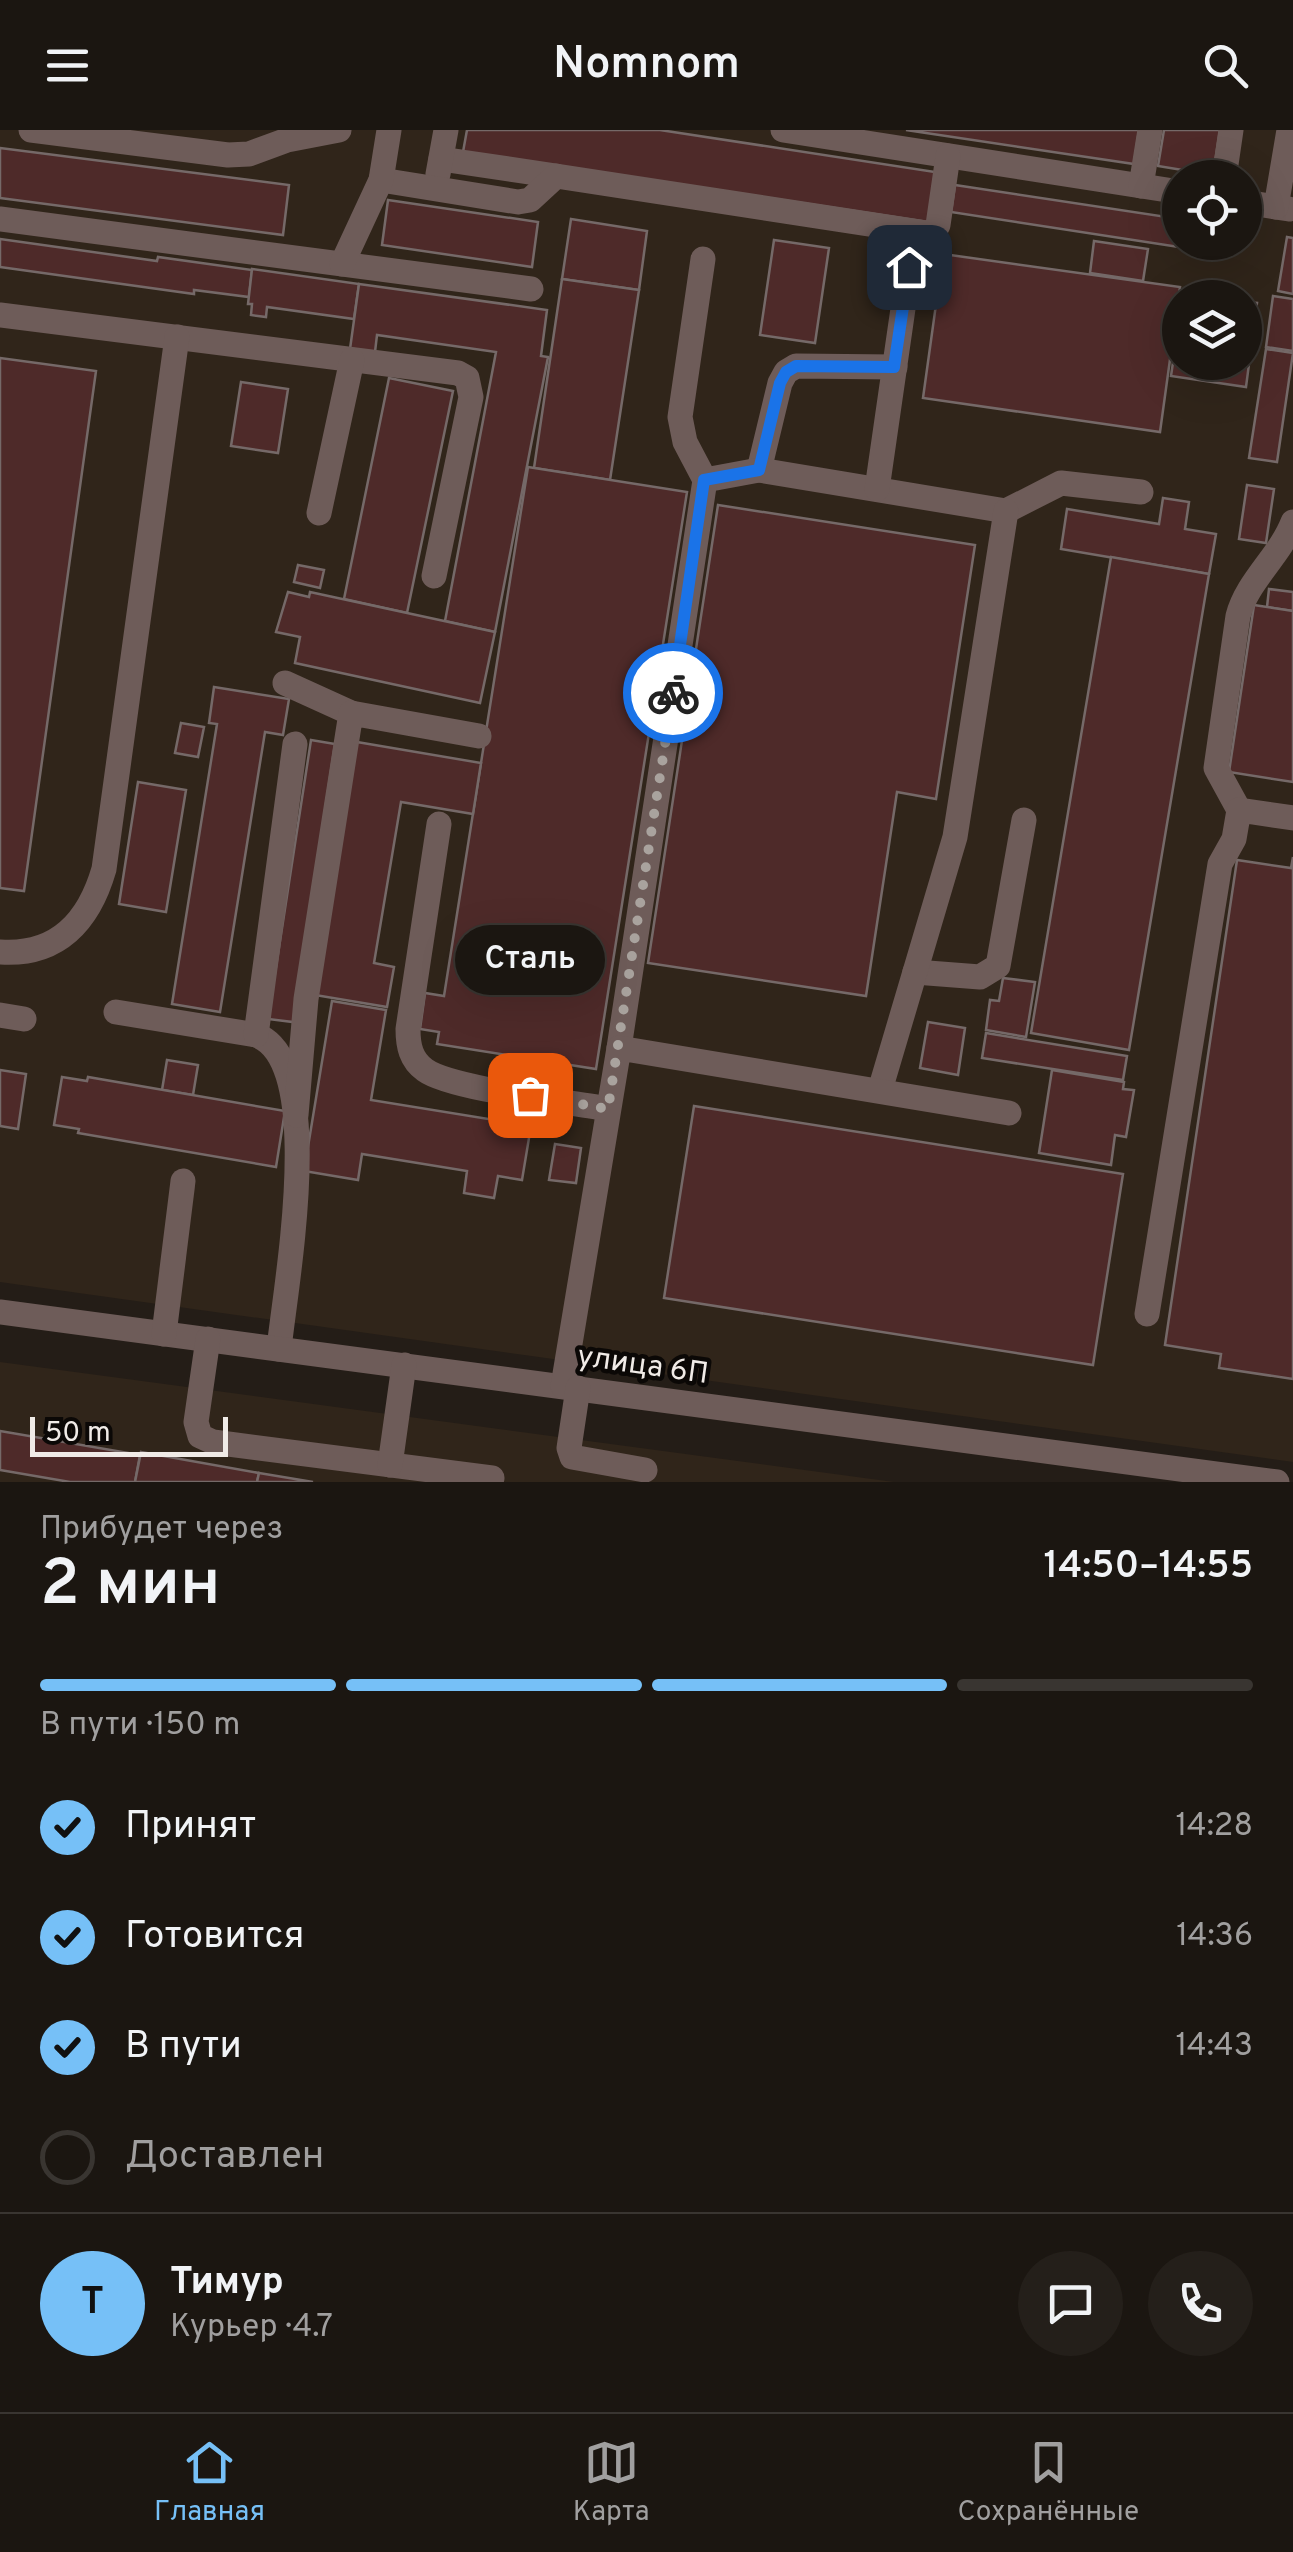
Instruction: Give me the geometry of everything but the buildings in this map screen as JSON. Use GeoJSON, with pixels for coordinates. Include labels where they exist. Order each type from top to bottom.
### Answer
{"type":"FeatureCollection","features":[{"type":"Feature","properties":{"kind":"street"},"geometry":{"type":"LineString","coordinates":[[32,130],[228,155],[249,154],[287,140],[339,130]]}},
{"type":"Feature","properties":{"kind":"street"},"geometry":{"type":"LineString","coordinates":[[342,264],[381,180],[389,130]]}},
{"type":"Feature","properties":{"kind":"street"},"geometry":{"type":"LineString","coordinates":[[435,189],[446,130]]}},
{"type":"Feature","properties":{"kind":"street"},"geometry":{"type":"LineString","coordinates":[[783,130],[1162,189]]}},
{"type":"Feature","properties":{"kind":"street"},"geometry":{"type":"LineString","coordinates":[[1141,186],[1150,130]]}},
{"type":"Feature","properties":{"kind":"street"},"geometry":{"type":"LineString","coordinates":[[1227,160],[1231,130]]}},
{"type":"Feature","properties":{"kind":"street"},"geometry":{"type":"LineString","coordinates":[[1285,209],[1289,130]]}},
{"type":"Feature","properties":{"kind":"street"},"geometry":{"type":"LineString","coordinates":[[441,159],[927,234],[938,225],[948,156]]}},
{"type":"Feature","properties":{"kind":"street"},"geometry":{"type":"LineString","coordinates":[[381,180],[518,202],[530,200],[556,176]]}},
{"type":"Feature","properties":{"kind":"street"},"geometry":{"type":"LineString","coordinates":[[0,219],[531,289]]}},
{"type":"Feature","properties":{"kind":"street"},"geometry":{"type":"LineString","coordinates":[[644,1470],[572,1456],[571,1387],[608,1109],[704,480],[685,442],[680,417],[703,259]]}},
{"type":"Feature","properties":{"kind":"street"},"geometry":{"type":"LineString","coordinates":[[877,489],[909,267]]}},
{"type":"Feature","properties":{"kind":"street"},"geometry":{"type":"LineString","coordinates":[[0,315],[458,373],[467,378],[472,397],[434,576]]}},
{"type":"Feature","properties":{"kind":"street"},"geometry":{"type":"LineString","coordinates":[[0,952],[32,950],[76,927],[90,911],[104,869],[176,337]]}},
{"type":"Feature","properties":{"kind":"street"},"geometry":{"type":"LineString","coordinates":[[319,513],[352,360]]}},
{"type":"Feature","properties":{"kind":"street"},"geometry":{"type":"LineString","coordinates":[[759,470],[786,372],[796,366],[894,367]]}},
{"type":"Feature","properties":{"kind":"street"},"geometry":{"type":"LineString","coordinates":[[704,480],[759,470],[1006,511],[1061,483],[1141,492]]}},
{"type":"Feature","properties":{"kind":"street"},"geometry":{"type":"LineString","coordinates":[[880,1090],[955,838],[1006,511]]}},
{"type":"Feature","properties":{"kind":"street"},"geometry":{"type":"LineString","coordinates":[[1147,1314],[1218,872],[1234,839],[1239,810],[1216,768],[1238,616],[1246,595],[1282,546],[1293,522]]}},
{"type":"Feature","properties":{"kind":"street"},"geometry":{"type":"LineString","coordinates":[[285,683],[351,713],[478,736]]}},
{"type":"Feature","properties":{"kind":"street"},"geometry":{"type":"LineString","coordinates":[[279,1349],[297,1176],[296,1115],[306,999],[351,713]]}},
{"type":"Feature","properties":{"kind":"street"},"geometry":{"type":"LineString","coordinates":[[256,1035],[295,744]]}},
{"type":"Feature","properties":{"kind":"street"},"geometry":{"type":"LineString","coordinates":[[1239,810],[1293,818]]}},
{"type":"Feature","properties":{"kind":"street"},"geometry":{"type":"LineString","coordinates":[[916,972],[980,977],[998,966],[1024,820]]}},
{"type":"Feature","properties":{"kind":"street"},"geometry":{"type":"LineString","coordinates":[[439,824],[408,1029],[413,1057],[423,1069],[451,1081],[608,1109]]}},
{"type":"Feature","properties":{"kind":"street"},"geometry":{"type":"LineString","coordinates":[[116,1012],[256,1035],[276,1047],[291,1085],[296,1115]]}},
{"type":"Feature","properties":{"kind":"street"},"geometry":{"type":"LineString","coordinates":[[620,1048],[1009,1112]]}},
{"type":"Feature","properties":{"kind":"street"},"geometry":{"type":"LineString","coordinates":[[164,1334],[184,1181]]}},
{"type":"Feature","properties":{"kind":"street","name":"улица 6П"},"geometry":{"type":"LineString","coordinates":[[0,1312],[1278,1482]]}},
{"type":"Feature","properties":{"kind":"street"},"geometry":{"type":"LineString","coordinates":[[208,1340],[196,1422],[200,1436],[213,1442],[492,1478]]}},
{"type":"Feature","properties":{"kind":"street"},"geometry":{"type":"LineString","coordinates":[[390,1464],[404,1365]]}},
{"type":"Feature","properties":{"kind":"shaded area"},"geometry":{"type":"Polygon","coordinates":[[[0,130],[1293,130],[1293,1462],[0,1282],[0,130]]]}},
{"type":"Feature","properties":{"kind":"shaded area"},"geometry":{"type":"Polygon","coordinates":[[[0,1362],[894,1482],[0,1482],[0,1362]]]}},
{"type":"Feature","properties":{"kind":"way so far"},"geometry":{"type":"LineString","coordinates":[[530,1095],[608,1109],[673,693]]}},
{"type":"Feature","properties":{"kind":"place","name":"Сталь"},"geometry":{"type":"Point","coordinates":[530,1095]}},
{"type":"Feature","properties":{"kind":"route"},"geometry":{"type":"LineString","coordinates":[[673,693],[704,480],[759,470],[780,383],[786,372],[796,366],[894,367],[909,267]]}}]}
